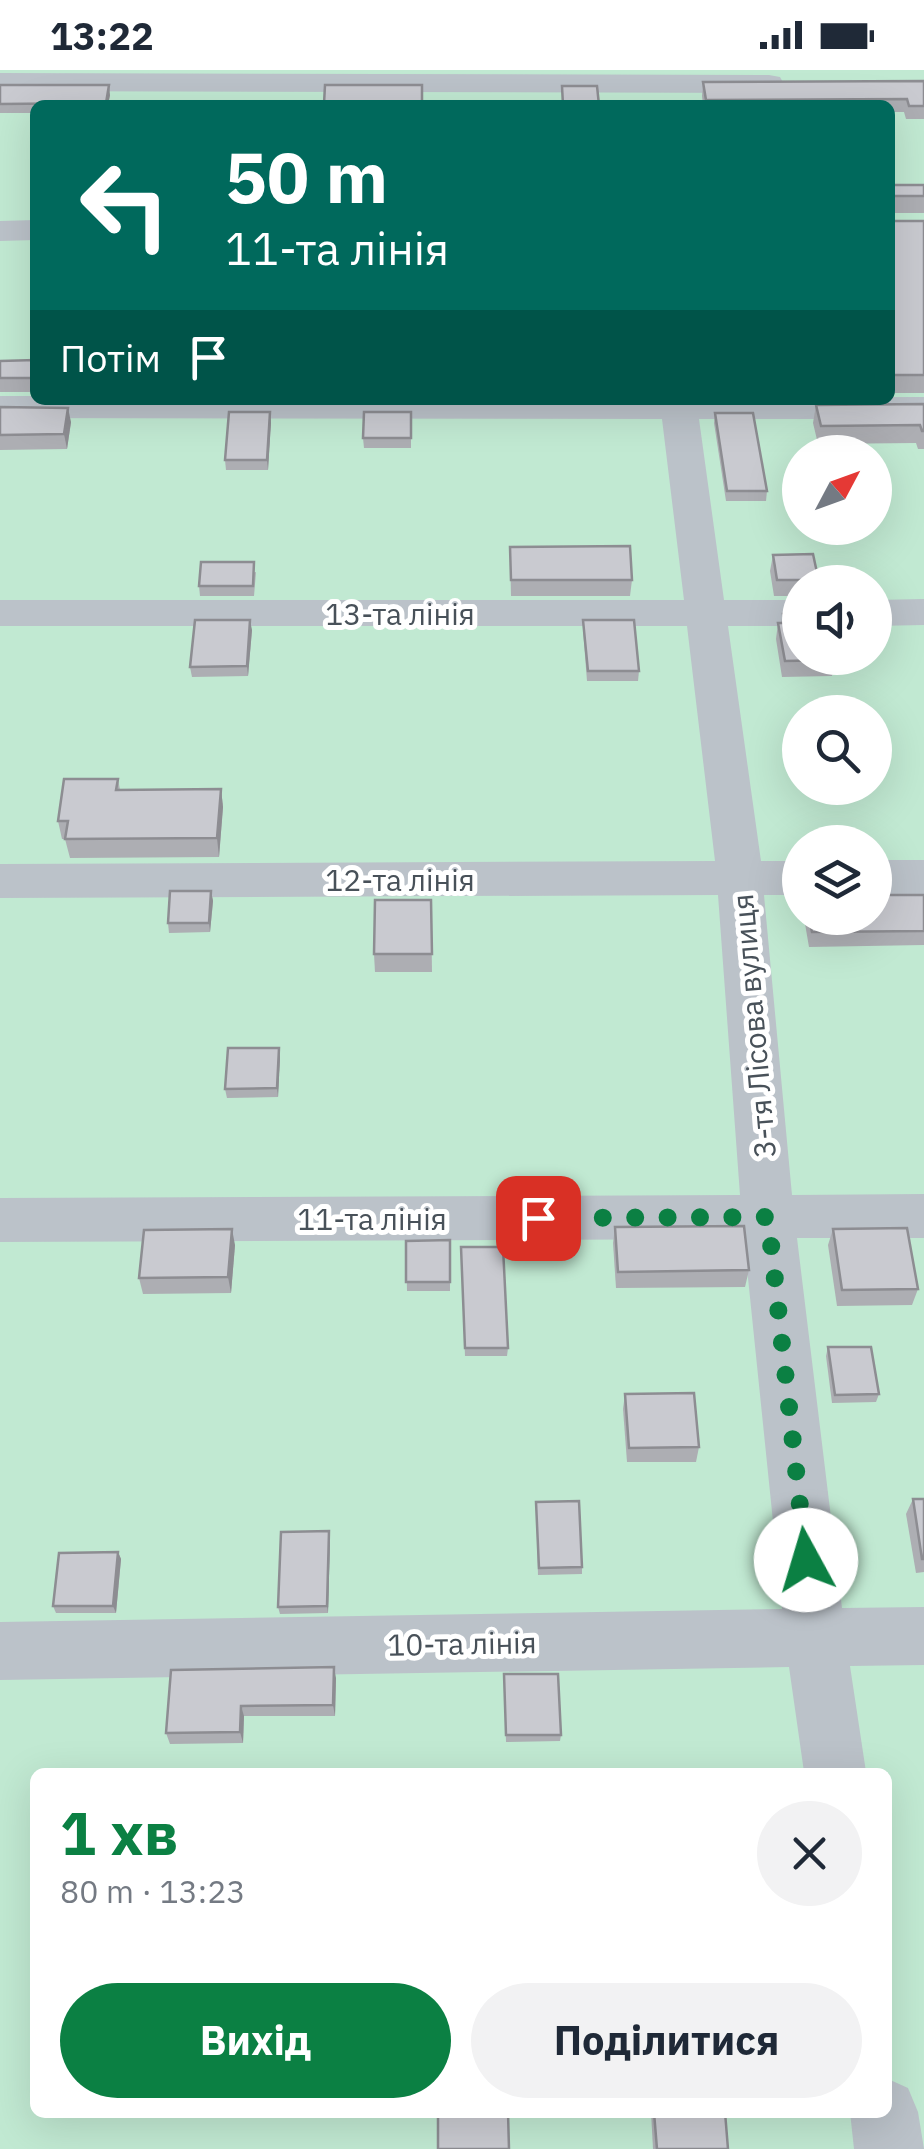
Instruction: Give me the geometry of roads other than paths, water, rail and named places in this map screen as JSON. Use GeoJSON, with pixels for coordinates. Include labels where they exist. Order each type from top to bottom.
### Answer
{"type":"FeatureCollection","features":[{"type":"Feature","properties":{"kind":"street"},"geometry":{"type":"LineString","coordinates":[[0,82],[791,84]]}},
{"type":"Feature","properties":{"kind":"street"},"geometry":{"type":"LineString","coordinates":[[0,230],[30,230]]}},
{"type":"Feature","properties":{"kind":"street","name":"3-тя Лісова вулиця"},"geometry":{"type":"LineString","coordinates":[[679,405],[740,878],[768,1217],[815,1636],[834,1768]]}},
{"type":"Feature","properties":{"kind":"street"},"geometry":{"type":"LineString","coordinates":[[0,408],[924,408]]}},
{"type":"Feature","properties":{"kind":"street"},"geometry":{"type":"LineString","coordinates":[[892,612],[924,612]]}},
{"type":"Feature","properties":{"kind":"street","name":"13-та лінія"},"geometry":{"type":"LineString","coordinates":[[0,613],[782,613]]}},
{"type":"Feature","properties":{"kind":"street"},"geometry":{"type":"LineString","coordinates":[[892,877],[924,877]]}},
{"type":"Feature","properties":{"kind":"street","name":"12-та лінія"},"geometry":{"type":"LineString","coordinates":[[0,882],[782,878]]}},
{"type":"Feature","properties":{"kind":"street","name":"11-та лінія"},"geometry":{"type":"LineString","coordinates":[[0,1220],[924,1216]]}},
{"type":"Feature","properties":{"kind":"street","name":"10-та лінія"},"geometry":{"type":"LineString","coordinates":[[0,1652],[924,1636]]}},
{"type":"Feature","properties":{"kind":"street"},"geometry":{"type":"LineString","coordinates":[[885,2118],[889,2149]]}}]}
